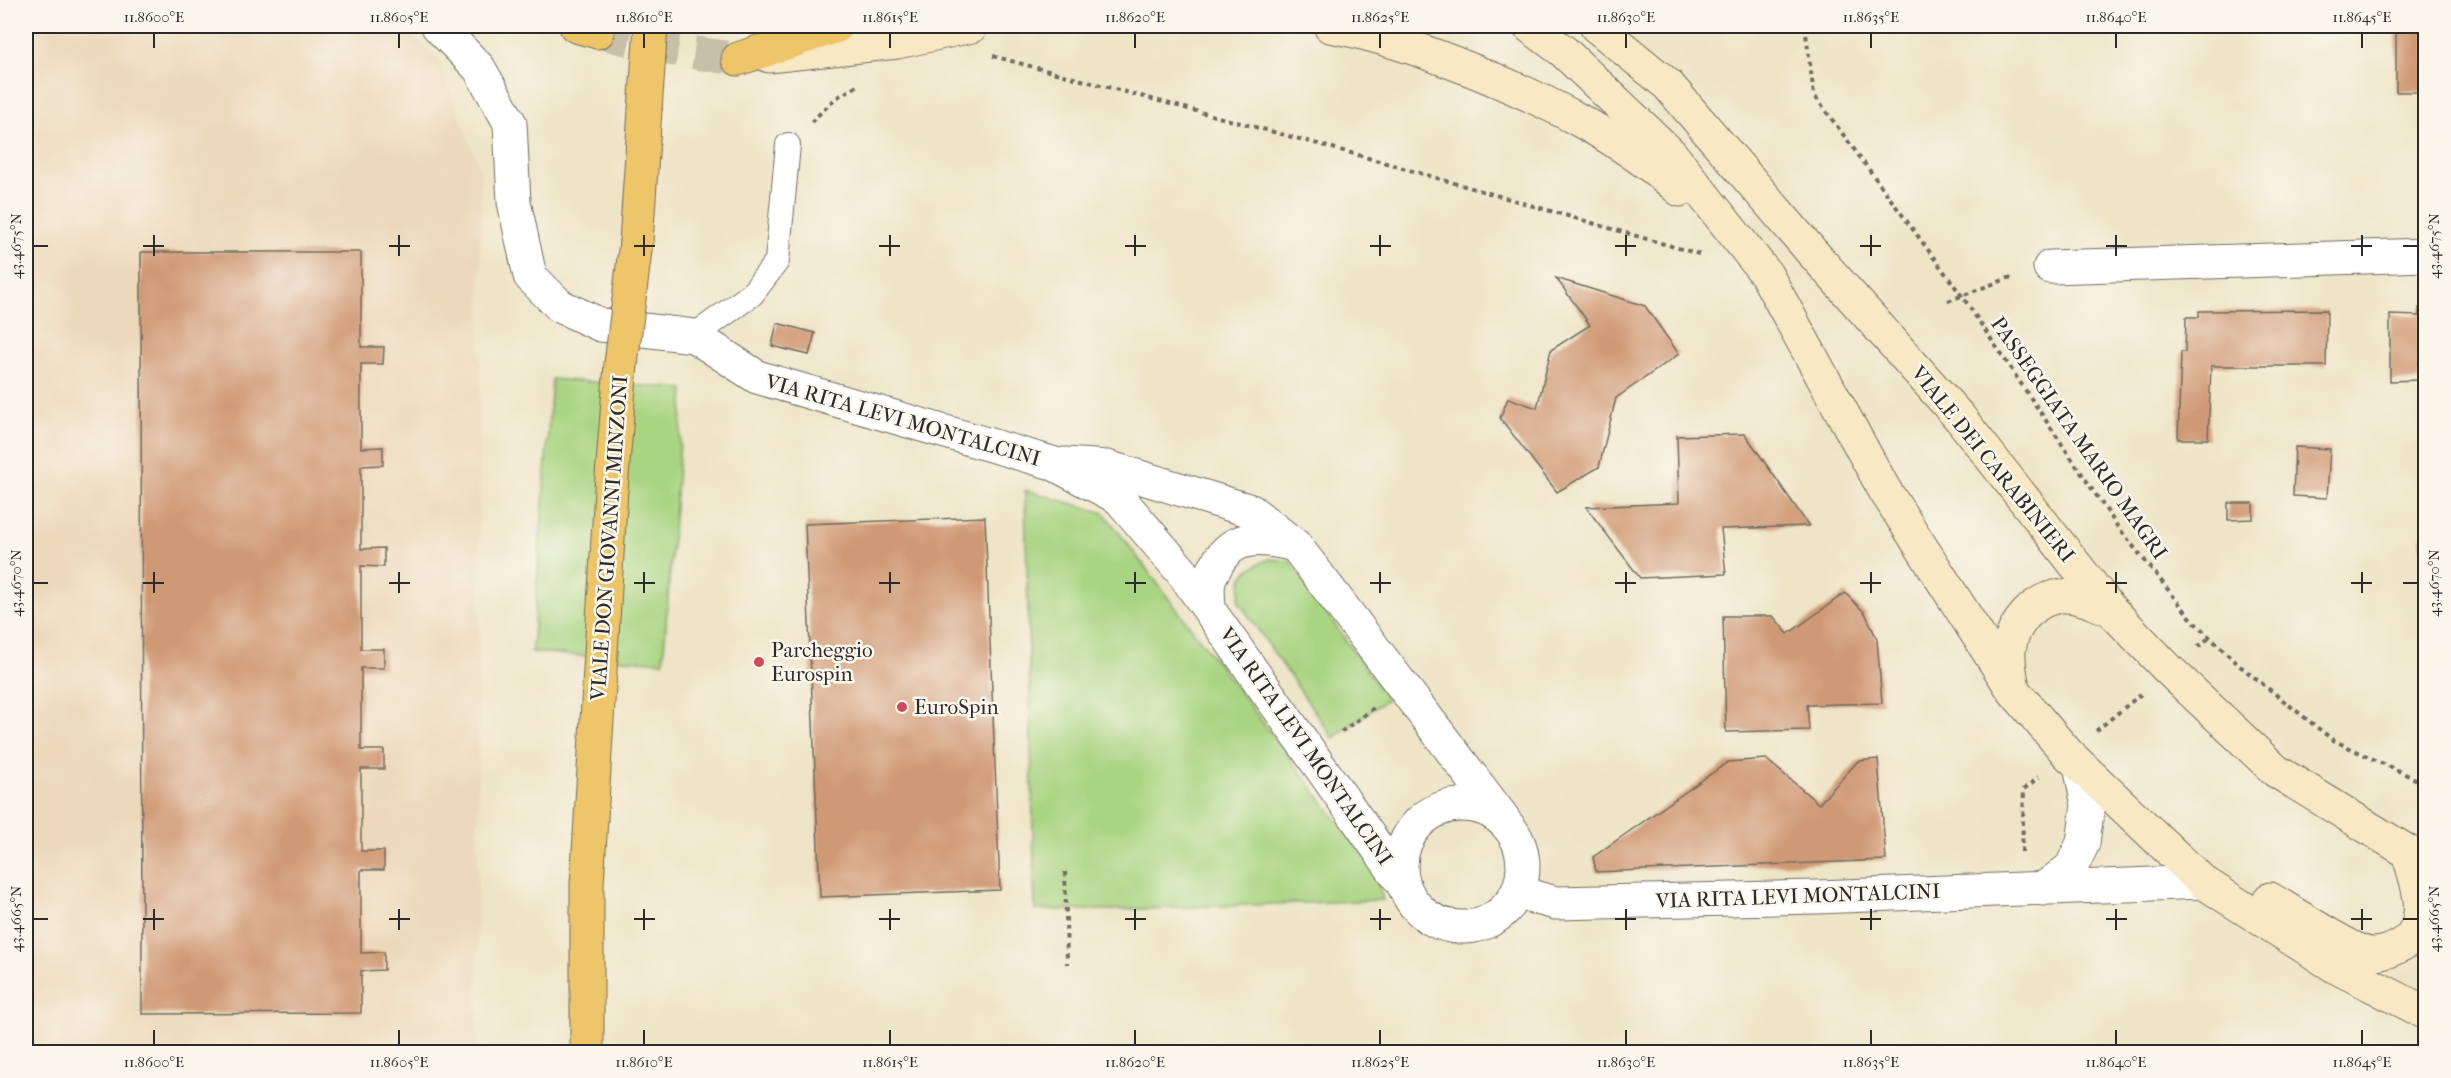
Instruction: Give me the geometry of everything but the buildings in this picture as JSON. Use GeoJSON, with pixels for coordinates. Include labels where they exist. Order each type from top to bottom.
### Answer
{"type":"FeatureCollection","features":[{"type":"Feature","properties":{"kind":"main road","name":"VIALE DON GIOVANNI MINZONI"},"geometry":{"type":"LineString","coordinates":[[587,1053],[587,884],[610,489],[621,364],[636,243],[651,26]]}},
{"type":"Feature","properties":{"kind":"main road"},"geometry":{"type":"LineString","coordinates":[[837,26],[738,59],[897,42],[972,26]]}},
{"type":"Feature","properties":{"kind":"main road"},"geometry":{"type":"LineString","coordinates":[[1330,26],[1424,51],[1516,88],[1604,133],[1653,166],[1749,253]]}},
{"type":"Feature","properties":{"kind":"main road"},"geometry":{"type":"LineString","coordinates":[[1529,26],[1563,51],[1671,154],[1766,274],[1884,489],[2013,690],[2079,766],[2216,890],[2336,967],[2426,1013]]}},
{"type":"Feature","properties":{"kind":"main road","name":"VIALE DEI CARABINIERI"},"geometry":{"type":"LineString","coordinates":[[1596,26],[1668,85],[1960,418],[2111,610],[2169,670],[2276,771],[2417,859]]}},
{"type":"Feature","properties":{"kind":"main road"},"geometry":{"type":"LineString","coordinates":[[2013,690],[2009,652],[2015,626],[2027,613],[2045,600],[2063,596],[2081,598],[2111,610]]}},
{"type":"Feature","properties":{"kind":"main road"},"geometry":{"type":"LineString","coordinates":[[2216,890],[2267,897],[2345,943],[2372,954],[2394,950],[2409,940],[2420,921],[2417,859]]}},
{"type":"Feature","properties":{"kind":"street"},"geometry":{"type":"LineString","coordinates":[[438,26],[479,68],[510,123],[514,202],[530,276],[561,306],[601,325],[694,336]]}},
{"type":"Feature","properties":{"kind":"street"},"geometry":{"type":"LineString","coordinates":[[2050,267],[2426,255]]}},
{"type":"Feature","properties":{"kind":"street","name":"VIA RITA LEVI MONTALCINI"},"geometry":{"type":"LineString","coordinates":[[694,336],[757,376],[1052,464],[1119,498],[1183,573],[1403,884],[1411,901],[1424,914],[1441,924],[1459,928],[1477,926],[1494,919],[1508,907],[1518,892],[1524,873],[1523,853],[1516,834],[1296,546],[1251,511],[1107,467],[1052,464]]}},
{"type":"Feature","properties":{"kind":"street","name":"VIA RITA LEVI MONTALCINI"},"geometry":{"type":"LineString","coordinates":[[1209,609],[1209,580],[1219,560],[1230,548],[1248,539],[1266,538],[1296,546]]}},
{"type":"Feature","properties":{"kind":"street"},"geometry":{"type":"LineString","coordinates":[[2043,889],[2071,868],[2083,843],[2088,805],[2079,766]]}},
{"type":"Feature","properties":{"kind":"street","name":"VIA RITA LEVI MONTALCINI"},"geometry":{"type":"LineString","coordinates":[[1403,884],[1400,864],[1404,845],[1414,827],[1428,814],[1447,806],[1466,804],[1486,808],[1503,818]]}},
{"type":"Feature","properties":{"kind":"street","name":"VIA RITA LEVI MONTALCINI"},"geometry":{"type":"LineString","coordinates":[[1518,892],[1557,903],[2043,889],[2216,890]]}},
{"type":"Feature","properties":{"kind":"lane"},"geometry":{"type":"LineString","coordinates":[[694,336],[752,294],[777,261],[788,146]]}},
{"type":"Feature","properties":{"kind":"path","name":"PASSEGGIATA MARIO MAGRI"},"geometry":{"type":"LineString","coordinates":[[1805,26],[1814,95],[1962,296],[2117,526],[2195,623],[2240,666],[2333,740],[2426,784]]}},
{"type":"Feature","properties":{"kind":"path"},"geometry":{"type":"LineString","coordinates":[[985,56],[996,56],[1351,153],[1703,255]]}},
{"type":"Feature","properties":{"kind":"path"},"geometry":{"type":"LineString","coordinates":[[788,146],[836,98],[863,82]]}},
{"type":"Feature","properties":{"kind":"path"},"geometry":{"type":"LineString","coordinates":[[1948,301],[2002,280],[2050,267]]}},
{"type":"Feature","properties":{"kind":"path"},"geometry":{"type":"LineString","coordinates":[[1311,754],[1403,686]]}},
{"type":"Feature","properties":{"kind":"path"},"geometry":{"type":"LineString","coordinates":[[1065,872],[1067,964]]}},
{"type":"Feature","properties":{"kind":"shaded area"},"geometry":{"type":"Polygon","coordinates":[[[26,26],[400,26],[438,58],[481,172],[477,1052],[26,1052],[26,26]]]}},
{"type":"Feature","properties":{"kind":"green space"},"geometry":{"type":"Polygon","coordinates":[[[552,379],[684,389],[663,662],[532,652],[552,379]]]}},
{"type":"Feature","properties":{"kind":"green space"},"geometry":{"type":"Polygon","coordinates":[[[1025,490],[1104,513],[1374,869],[1383,900],[1113,910],[1035,910],[1025,490]]]}},
{"type":"Feature","properties":{"kind":"green space"},"geometry":{"type":"Polygon","coordinates":[[[1270,559],[1290,561],[1387,699],[1333,738],[1239,602],[1242,579],[1245,574],[1254,566],[1270,559]]]}},
{"type":"Feature","properties":{"kind":"tunnel"},"geometry":{"type":"LineString","coordinates":[[598,32],[662,48],[738,59]]}},
{"type":"Feature","properties":{"kind":"place","name":"Parcheggio Eurospin"},"geometry":{"type":"Point","coordinates":[759,662]}},
{"type":"Feature","properties":{"kind":"place","name":"EuroSpin"},"geometry":{"type":"Point","coordinates":[902,707]}}]}
